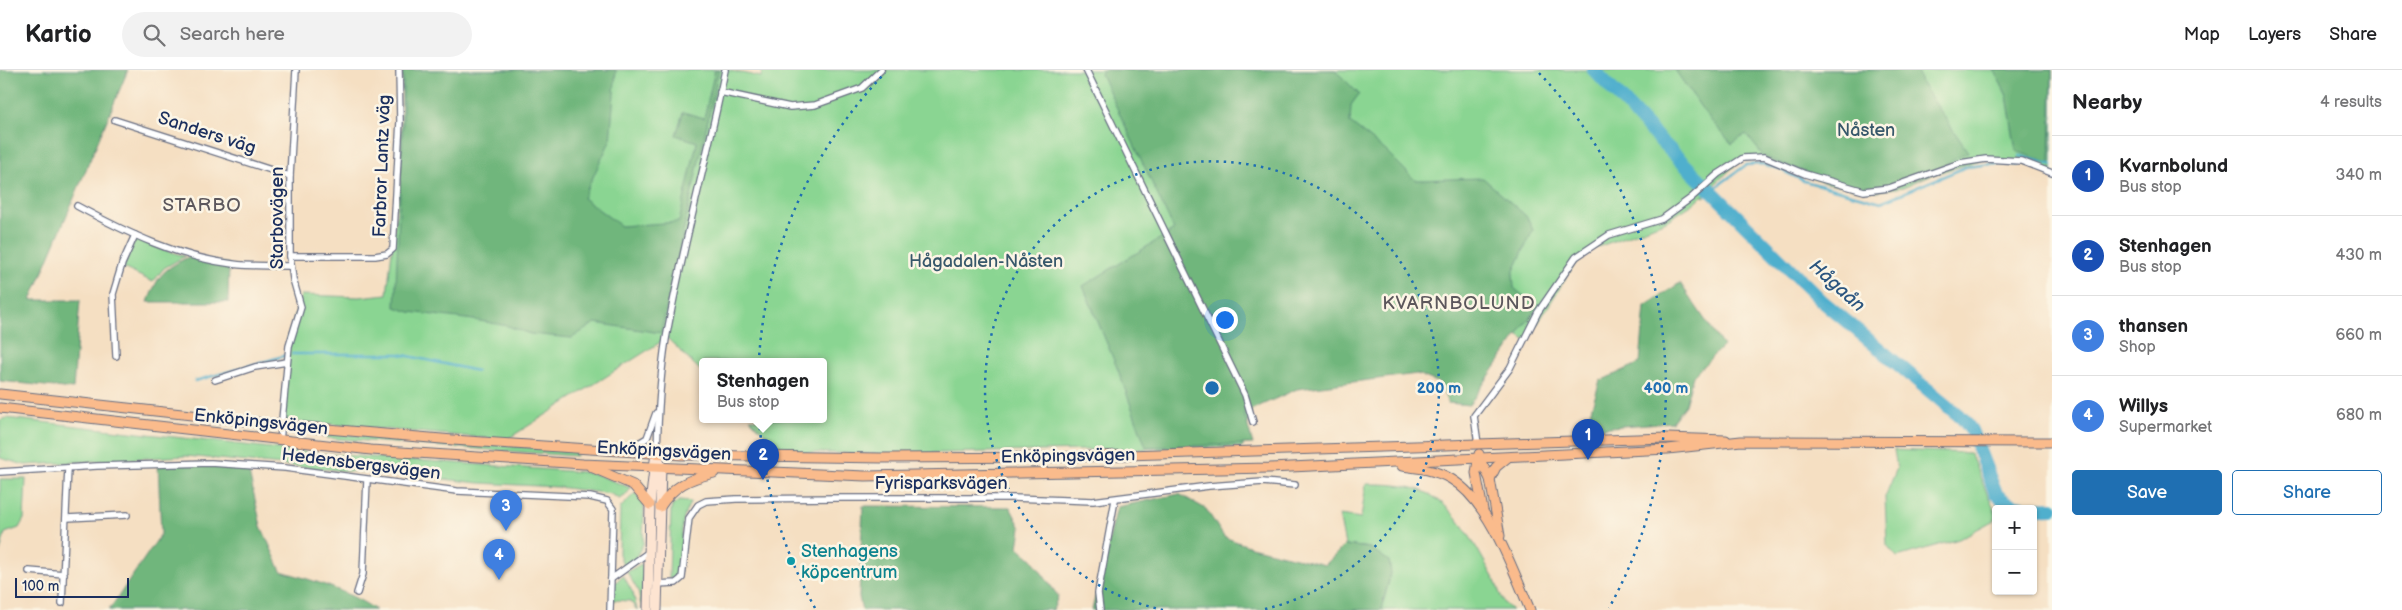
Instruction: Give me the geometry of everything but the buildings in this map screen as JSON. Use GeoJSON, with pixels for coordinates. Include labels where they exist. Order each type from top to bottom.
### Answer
{"type":"FeatureCollection","features":[{"type":"Feature","properties":{"kind":"main road","name":"Enköpingsvägen"},"geometry":{"type":"LineString","coordinates":[[0,394],[454,440],[657,453],[882,458],[1063,457],[1668,438],[1708,438],[1741,441]]}},
{"type":"Feature","properties":{"kind":"main road","name":"Enköpingsvägen"},"geometry":{"type":"LineString","coordinates":[[0,408],[371,450],[583,464],[865,476],[1066,473],[1507,458],[1676,448],[1741,441]]}},
{"type":"Feature","properties":{"kind":"main road"},"geometry":{"type":"LineString","coordinates":[[0,415],[16,410]]}},
{"type":"Feature","properties":{"kind":"main road"},"geometry":{"type":"LineString","coordinates":[[1741,441],[2052,442]]}},
{"type":"Feature","properties":{"kind":"main road"},"geometry":{"type":"LineString","coordinates":[[1478,444],[1479,458],[1476,473],[1484,515]]}},
{"type":"Feature","properties":{"kind":"main road"},"geometry":{"type":"LineString","coordinates":[[1479,458],[1490,479],[1501,543]]}},
{"type":"Feature","properties":{"kind":"main road"},"geometry":{"type":"LineString","coordinates":[[1490,479],[1496,467],[1507,458]]}},
{"type":"Feature","properties":{"kind":"main road"},"geometry":{"type":"LineString","coordinates":[[1372,463],[1420,468],[1442,475],[1463,488],[1484,515],[1501,543],[1530,610]]}},
{"type":"Feature","properties":{"kind":"main road"},"geometry":{"type":"LineString","coordinates":[[583,464],[633,485],[655,506],[683,482],[723,470]]}},
{"type":"Feature","properties":{"kind":"street","name":"Starbovägen"},"geometry":{"type":"LineString","coordinates":[[280,441],[291,334],[301,306],[290,256],[290,176],[296,70]]}},
{"type":"Feature","properties":{"kind":"street","name":"Farbror Lantz väg"},"geometry":{"type":"LineString","coordinates":[[290,256],[375,256],[387,254],[393,249],[400,121],[399,70]]}},
{"type":"Feature","properties":{"kind":"street"},"geometry":{"type":"LineString","coordinates":[[648,610],[653,583],[657,453],[666,340],[684,248],[725,70]]}},
{"type":"Feature","properties":{"kind":"street"},"geometry":{"type":"LineString","coordinates":[[720,92],[790,107],[815,105],[862,88],[881,70]]}},
{"type":"Feature","properties":{"kind":"street"},"geometry":{"type":"LineString","coordinates":[[1086,70],[1241,387],[1253,422]]}},
{"type":"Feature","properties":{"kind":"street","name":"Sanders väg"},"geometry":{"type":"LineString","coordinates":[[115,120],[290,176]]}},
{"type":"Feature","properties":{"kind":"street"},"geometry":{"type":"LineString","coordinates":[[1478,444],[1474,416],[1510,368],[1538,312],[1576,257],[1610,235],[1662,219],[1743,158],[1764,157],[1805,174],[1864,191],[1889,188],[1960,164],[1986,159],[2021,161],[2052,173]]}},
{"type":"Feature","properties":{"kind":"street"},"geometry":{"type":"LineString","coordinates":[[77,206],[162,247],[212,261],[236,265],[291,266]]}},
{"type":"Feature","properties":{"kind":"street"},"geometry":{"type":"LineString","coordinates":[[116,356],[113,294],[122,264],[135,235]]}},
{"type":"Feature","properties":{"kind":"street"},"geometry":{"type":"LineString","coordinates":[[215,380],[255,367],[287,362]]}},
{"type":"Feature","properties":{"kind":"street"},"geometry":{"type":"LineString","coordinates":[[627,450],[647,438],[651,432],[660,398]]}},
{"type":"Feature","properties":{"kind":"street","name":"Hedensbergsvägen"},"geometry":{"type":"LineString","coordinates":[[0,472],[97,466],[211,463],[285,468],[457,491],[590,497],[607,501],[613,509],[610,610]]}},
{"type":"Feature","properties":{"kind":"street"},"geometry":{"type":"LineString","coordinates":[[62,603],[68,468]]}},
{"type":"Feature","properties":{"kind":"street"},"geometry":{"type":"LineString","coordinates":[[357,593],[363,574],[367,480]]}},
{"type":"Feature","properties":{"kind":"street","name":"Fyrisparksvägen"},"geometry":{"type":"LineString","coordinates":[[653,583],[676,582],[682,578],[689,518],[698,506],[706,501],[842,498],[1115,500],[1209,486],[1263,482],[1295,485]]}},
{"type":"Feature","properties":{"kind":"street"},"geometry":{"type":"LineString","coordinates":[[1100,610],[1098,593],[1115,500]]}},
{"type":"Feature","properties":{"kind":"street"},"geometry":{"type":"LineString","coordinates":[[655,506],[649,552],[657,610]]}},
{"type":"Feature","properties":{"kind":"street"},"geometry":{"type":"LineString","coordinates":[[67,518],[127,515]]}},
{"type":"Feature","properties":{"kind":"street"},"geometry":{"type":"LineString","coordinates":[[611,579],[649,552]]}},
{"type":"Feature","properties":{"kind":"street"},"geometry":{"type":"LineString","coordinates":[[29,571],[64,574]]}},
{"type":"Feature","properties":{"kind":"green space"},"geometry":{"type":"Polygon","coordinates":[[[0,70],[128,70],[31,300],[80,300],[73,389],[0,381],[0,70]]]}},
{"type":"Feature","properties":{"kind":"green space","name":"Hågadalen-Nåsten"},"geometry":{"type":"Polygon","coordinates":[[[402,70],[727,70],[761,77],[762,70],[2052,70],[2052,174],[2025,163],[1985,159],[1931,175],[1903,187],[1878,191],[1825,183],[1766,160],[1741,160],[1704,194],[1705,197],[1702,196],[1666,221],[1590,250],[1572,268],[1527,341],[1482,313],[1252,406],[1243,447],[883,454],[784,452],[754,423],[827,423],[827,358],[699,358],[699,369],[667,338],[506,440],[282,420],[288,337],[301,295],[359,297],[387,294],[400,182],[402,70]]]}},
{"type":"Feature","properties":{"kind":"green space"},"geometry":{"type":"Polygon","coordinates":[[[403,70],[616,70],[610,141],[583,198],[621,226],[679,222],[697,142],[676,135],[683,112],[704,118],[715,70],[719,70],[661,333],[595,323],[572,338],[530,334],[508,326],[410,312],[395,307],[403,121],[403,70]]]}},
{"type":"Feature","properties":{"kind":"green space"},"geometry":{"type":"Polygon","coordinates":[[[1103,70],[1335,70],[1359,94],[1351,105],[1350,123],[1386,151],[1415,180],[1483,178],[1526,216],[1533,230],[1513,273],[1514,288],[1537,307],[1469,405],[1448,403],[1439,383],[1417,374],[1297,389],[1244,413],[1253,444],[1146,447],[1118,370],[1083,286],[1174,230],[1101,74],[1103,70]]]}},
{"type":"Feature","properties":{"kind":"green space","name":"Nåsten"},"geometry":{"type":"Polygon","coordinates":[[[1675,70],[1917,70],[1921,82],[1968,152],[1921,178],[1889,188],[1864,191],[1840,185],[1764,157],[1746,134],[1732,144],[1707,116],[1675,70]]]}},
{"type":"Feature","properties":{"kind":"green space"},"geometry":{"type":"Polygon","coordinates":[[[1994,70],[2052,70],[2050,164],[2016,151],[2007,96],[1994,70]]]}},
{"type":"Feature","properties":{"kind":"green space"},"geometry":{"type":"Polygon","coordinates":[[[136,238],[158,248],[185,256],[164,268],[153,282],[123,268],[136,238]]]}},
{"type":"Feature","properties":{"kind":"green space"},"geometry":{"type":"Polygon","coordinates":[[[190,256],[229,264],[228,302],[148,302],[155,285],[163,273],[190,256]]]}},
{"type":"Feature","properties":{"kind":"green space"},"geometry":{"type":"Polygon","coordinates":[[[1680,283],[1723,346],[1693,376],[1685,405],[1672,422],[1585,429],[1600,381],[1640,363],[1645,306],[1680,283]]]}},
{"type":"Feature","properties":{"kind":"green space"},"geometry":{"type":"Polygon","coordinates":[[[6,418],[315,453],[582,472],[598,475],[631,488],[625,496],[619,499],[611,494],[558,487],[479,483],[399,474],[186,456],[25,465],[0,458],[0,420],[6,418]]]}},
{"type":"Feature","properties":{"kind":"green space"},"geometry":{"type":"Polygon","coordinates":[[[326,433],[576,451],[576,456],[326,438],[326,433]]]}},
{"type":"Feature","properties":{"kind":"green space"},"geometry":{"type":"Polygon","coordinates":[[[1894,450],[1970,453],[1992,505],[1992,521],[1959,539],[1897,557],[1887,545],[1885,497],[1897,468],[1894,450]]]}},
{"type":"Feature","properties":{"kind":"green space"},"geometry":{"type":"Polygon","coordinates":[[[188,462],[248,468],[261,526],[281,571],[318,582],[365,603],[376,610],[109,610],[161,534],[158,464],[188,462]]]}},
{"type":"Feature","properties":{"kind":"green space"},"geometry":{"type":"Polygon","coordinates":[[[0,479],[26,479],[24,519],[19,528],[5,533],[0,552],[0,479]]]}},
{"type":"Feature","properties":{"kind":"green space"},"geometry":{"type":"Polygon","coordinates":[[[1366,484],[1404,486],[1420,490],[1438,500],[1465,530],[1495,580],[1505,603],[1512,610],[1381,610],[1391,573],[1370,548],[1345,545],[1339,515],[1361,518],[1366,484]]]}},
{"type":"Feature","properties":{"kind":"green space"},"geometry":{"type":"Polygon","coordinates":[[[635,493],[643,502],[643,544],[635,559],[624,567],[619,554],[620,508],[635,493]]]}},
{"type":"Feature","properties":{"kind":"green space"},"geometry":{"type":"Polygon","coordinates":[[[1179,494],[1206,509],[1224,537],[1251,547],[1325,565],[1345,545],[1370,548],[1389,561],[1391,573],[1381,610],[1092,610],[1117,507],[1179,494]]]}},
{"type":"Feature","properties":{"kind":"green space"},"geometry":{"type":"Polygon","coordinates":[[[679,501],[691,502],[683,521],[678,571],[673,578],[669,578],[671,511],[672,506],[679,501]]]}},
{"type":"Feature","properties":{"kind":"green space"},"geometry":{"type":"Polygon","coordinates":[[[863,506],[1010,507],[1021,528],[1018,547],[1032,559],[1058,596],[1053,610],[862,610],[859,597],[863,506]]]}},
{"type":"Feature","properties":{"kind":"green space"},"geometry":{"type":"Polygon","coordinates":[[[641,564],[643,565],[642,610],[638,591],[627,572],[641,564]]]}},
{"type":"Feature","properties":{"kind":"green space"},"geometry":{"type":"Polygon","coordinates":[[[623,575],[633,593],[637,610],[630,601],[612,600],[614,584],[623,575]]]}},
{"type":"Feature","properties":{"kind":"waterway","name":"Hågaån"},"geometry":{"type":"LineString","coordinates":[[1594,70],[1658,138],[1821,300],[1963,419],[1971,430],[1996,494],[2008,503],[2022,507],[2052,508]]}},
{"type":"Feature","properties":{"kind":"waterway"},"geometry":{"type":"LineString","coordinates":[[2020,156],[2052,165]]}},
{"type":"Feature","properties":{"kind":"waterway"},"geometry":{"type":"LineString","coordinates":[[1712,190],[1746,165],[1762,164],[1777,168],[1804,181],[1881,202],[1966,167],[1991,164],[2019,165]]}},
{"type":"Feature","properties":{"kind":"waterway"},"geometry":{"type":"LineString","coordinates":[[292,354],[399,354],[477,371]]}},
{"type":"Feature","properties":{"kind":"waterway"},"geometry":{"type":"LineString","coordinates":[[195,381],[287,355]]}},
{"type":"Feature","properties":{"kind":"place","name":"Kvarnbolund"},"geometry":{"type":"Point","coordinates":[1588,460]}},
{"type":"Feature","properties":{"kind":"place","name":"Stenhagen"},"geometry":{"type":"Point","coordinates":[763,480]}},
{"type":"Feature","properties":{"kind":"place","name":"thansen"},"geometry":{"type":"Point","coordinates":[506,531]}},
{"type":"Feature","properties":{"kind":"place","name":"Stenhagens köpcentrum"},"geometry":{"type":"Point","coordinates":[791,561]}},
{"type":"Feature","properties":{"kind":"place","name":"Willys"},"geometry":{"type":"Point","coordinates":[499,580]}},
{"type":"Feature","properties":{"kind":"district","name":"STARBO"},"geometry":{"type":"Point","coordinates":[202,205]}},
{"type":"Feature","properties":{"kind":"district","name":"KVARNBOLUND"},"geometry":{"type":"Point","coordinates":[1459,303]}}]}
